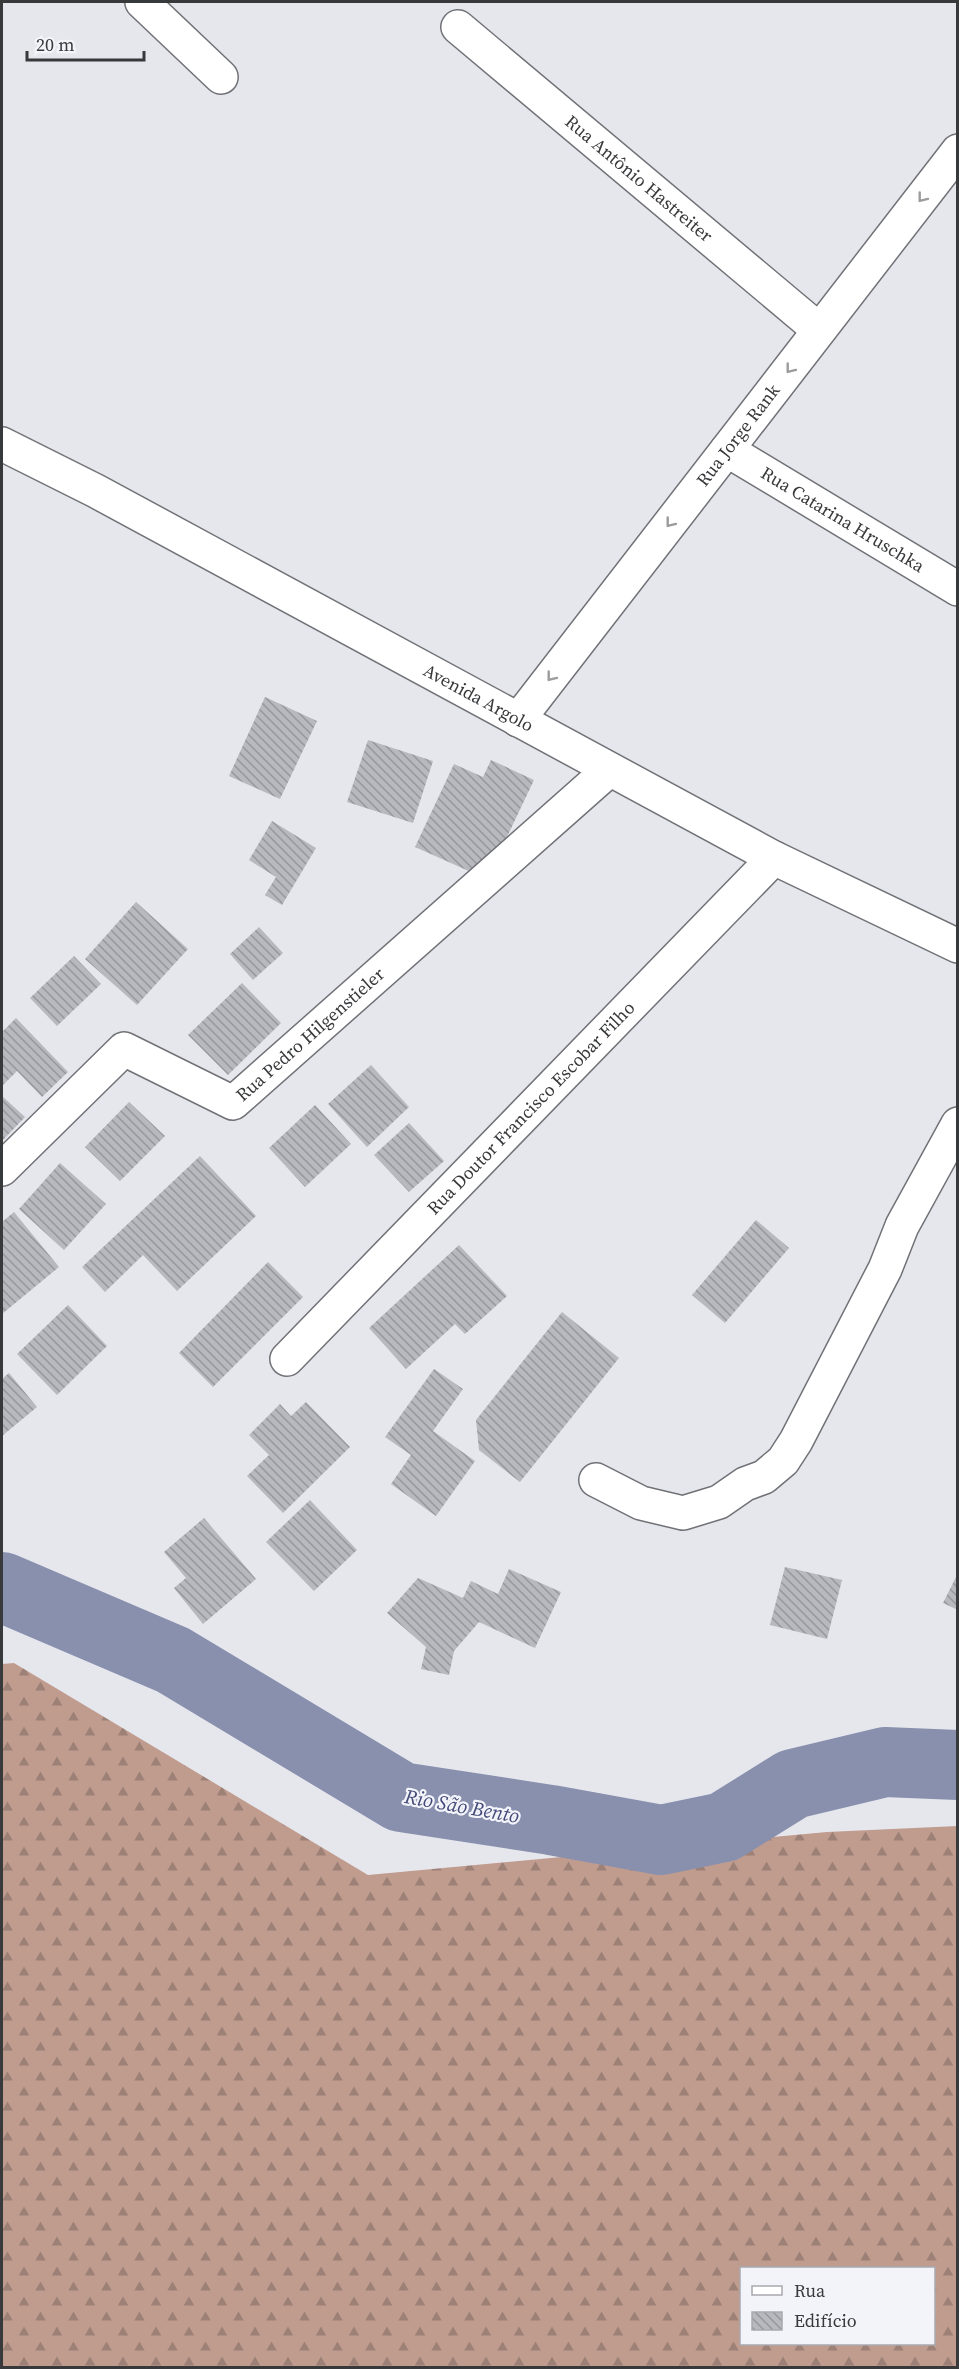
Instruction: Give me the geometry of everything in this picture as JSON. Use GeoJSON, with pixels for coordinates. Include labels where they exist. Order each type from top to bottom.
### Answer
{"type":"FeatureCollection","features":[{"type":"Feature","properties":{"kind":"street"},"geometry":{"type":"LineString","coordinates":[[142,2],[221,77]]}},
{"type":"Feature","properties":{"kind":"street","name":"Rua Antônio Hastreiter"},"geometry":{"type":"LineString","coordinates":[[458,27],[819,330]]}},
{"type":"Feature","properties":{"kind":"street","name":"Rua Jorge Rank"},"geometry":{"type":"LineString","coordinates":[[518,720],[957,151]]}},
{"type":"Feature","properties":{"kind":"street","name":"Avenida Argolo"},"geometry":{"type":"LineString","coordinates":[[2,444],[96,491],[774,858],[957,946]]}},
{"type":"Feature","properties":{"kind":"street","name":"Rua Catarina Hruschka"},"geometry":{"type":"LineString","coordinates":[[727,450],[957,589]]}},
{"type":"Feature","properties":{"kind":"street","name":"Rua Pedro Hilgenstieler"},"geometry":{"type":"LineString","coordinates":[[2,1169],[124,1048],[233,1103],[609,770]]}},
{"type":"Feature","properties":{"kind":"street","name":"Rua Doutor Francisco Escobar Filho"},"geometry":{"type":"LineString","coordinates":[[287,1359],[774,858]]}},
{"type":"Feature","properties":{"kind":"street"},"geometry":{"type":"LineString","coordinates":[[596,1480],[641,1503],[683,1513],[718,1502],[745,1484],[764,1477],[783,1461],[796,1442],[885,1269],[902,1226],[957,1124]]}},
{"type":"Feature","properties":{"kind":"green space"},"geometry":{"type":"Polygon","coordinates":[[[14,1663],[368,1875],[827,1832],[957,1826],[957,2367],[2,2367],[2,1664],[14,1663]]]}},
{"type":"Feature","properties":{"kind":"building"},"geometry":{"type":"Polygon","coordinates":[[[265,697],[317,721],[280,799],[229,776],[265,697]]]}},
{"type":"Feature","properties":{"kind":"building"},"geometry":{"type":"Polygon","coordinates":[[[368,740],[433,761],[413,823],[347,802],[368,740]]]}},
{"type":"Feature","properties":{"kind":"building"},"geometry":{"type":"Polygon","coordinates":[[[491,760],[534,780],[505,841],[471,872],[415,847],[454,764],[483,777],[491,760]]]}},
{"type":"Feature","properties":{"kind":"building"},"geometry":{"type":"Polygon","coordinates":[[[272,821],[316,848],[282,905],[265,895],[276,877],[249,860],[272,821]]]}},
{"type":"Feature","properties":{"kind":"building"},"geometry":{"type":"Polygon","coordinates":[[[136,902],[188,949],[137,1005],[85,959],[136,902]]]}},
{"type":"Feature","properties":{"kind":"building"},"geometry":{"type":"Polygon","coordinates":[[[259,927],[283,953],[253,980],[230,954],[259,927]]]}},
{"type":"Feature","properties":{"kind":"building"},"geometry":{"type":"Polygon","coordinates":[[[74,956],[101,984],[57,1026],[30,998],[74,956]]]}},
{"type":"Feature","properties":{"kind":"building"},"geometry":{"type":"Polygon","coordinates":[[[242,983],[281,1023],[228,1075],[188,1035],[242,983]]]}},
{"type":"Feature","properties":{"kind":"building"},"geometry":{"type":"Polygon","coordinates":[[[16,1018],[68,1072],[42,1097],[17,1071],[2,1086],[2,1032],[16,1018]]]}},
{"type":"Feature","properties":{"kind":"building"},"geometry":{"type":"Polygon","coordinates":[[[371,1065],[409,1107],[367,1147],[328,1104],[371,1065]]]}},
{"type":"Feature","properties":{"kind":"building"},"geometry":{"type":"Polygon","coordinates":[[[2,1096],[25,1117],[2,1141],[2,1096]]]}},
{"type":"Feature","properties":{"kind":"building"},"geometry":{"type":"Polygon","coordinates":[[[129,1102],[165,1136],[120,1181],[85,1147],[129,1102]]]}},
{"type":"Feature","properties":{"kind":"building"},"geometry":{"type":"Polygon","coordinates":[[[315,1105],[351,1144],[305,1187],[269,1148],[315,1105]]]}},
{"type":"Feature","properties":{"kind":"building"},"geometry":{"type":"Polygon","coordinates":[[[409,1123],[444,1161],[409,1192],[374,1155],[409,1123]]]}},
{"type":"Feature","properties":{"kind":"building"},"geometry":{"type":"Polygon","coordinates":[[[200,1156],[256,1216],[177,1291],[143,1255],[105,1292],[82,1267],[200,1156]]]}},
{"type":"Feature","properties":{"kind":"building"},"geometry":{"type":"Polygon","coordinates":[[[60,1163],[106,1204],[64,1250],[19,1209],[60,1163]]]}},
{"type":"Feature","properties":{"kind":"building"},"geometry":{"type":"Polygon","coordinates":[[[14,1212],[59,1267],[2,1314],[2,1222],[14,1212]]]}},
{"type":"Feature","properties":{"kind":"building"},"geometry":{"type":"Polygon","coordinates":[[[756,1220],[789,1248],[725,1323],[692,1295],[756,1220]]]}},
{"type":"Feature","properties":{"kind":"building"},"geometry":{"type":"Polygon","coordinates":[[[459,1245],[507,1296],[465,1334],[455,1324],[406,1369],[369,1328],[459,1245]]]}},
{"type":"Feature","properties":{"kind":"building"},"geometry":{"type":"Polygon","coordinates":[[[268,1262],[303,1297],[213,1387],[179,1353],[268,1262]]]}},
{"type":"Feature","properties":{"kind":"building"},"geometry":{"type":"Polygon","coordinates":[[[68,1305],[107,1346],[57,1395],[17,1354],[68,1305]]]}},
{"type":"Feature","properties":{"kind":"building"},"geometry":{"type":"Polygon","coordinates":[[[562,1312],[619,1358],[520,1482],[479,1450],[476,1420],[562,1312]]]}},
{"type":"Feature","properties":{"kind":"building"},"geometry":{"type":"Polygon","coordinates":[[[434,1369],[463,1389],[433,1431],[475,1461],[436,1516],[391,1484],[411,1455],[385,1437],[434,1369]]]}},
{"type":"Feature","properties":{"kind":"building"},"geometry":{"type":"Polygon","coordinates":[[[9,1373],[37,1407],[2,1436],[2,1379],[9,1373]]]}},
{"type":"Feature","properties":{"kind":"building"},"geometry":{"type":"Polygon","coordinates":[[[306,1402],[350,1447],[283,1513],[247,1476],[269,1455],[249,1435],[280,1404],[291,1416],[306,1402]]]}},
{"type":"Feature","properties":{"kind":"building"},"geometry":{"type":"Polygon","coordinates":[[[310,1500],[357,1550],[314,1591],[266,1542],[310,1500]]]}},
{"type":"Feature","properties":{"kind":"building"},"geometry":{"type":"Polygon","coordinates":[[[204,1518],[256,1579],[203,1624],[174,1588],[186,1578],[164,1552],[204,1518]]]}},
{"type":"Feature","properties":{"kind":"building"},"geometry":{"type":"Polygon","coordinates":[[[785,1567],[842,1580],[827,1639],[770,1625],[785,1567]]]}},
{"type":"Feature","properties":{"kind":"building"},"geometry":{"type":"Polygon","coordinates":[[[509,1569],[561,1592],[535,1648],[479,1622],[454,1651],[449,1675],[421,1669],[426,1647],[387,1613],[418,1578],[463,1598],[471,1581],[498,1594],[509,1569]]]}},
{"type":"Feature","properties":{"kind":"building"},"geometry":{"type":"Polygon","coordinates":[[[958,1573],[958,1610],[943,1603],[958,1573]]]}},
{"type":"Feature","properties":{"kind":"waterway","name":"Rio São Bento"},"geometry":{"type":"LineString","coordinates":[[2,1587],[173,1660],[401,1797],[661,1840],[724,1827],[793,1784],[885,1762],[958,1765]]}}]}
